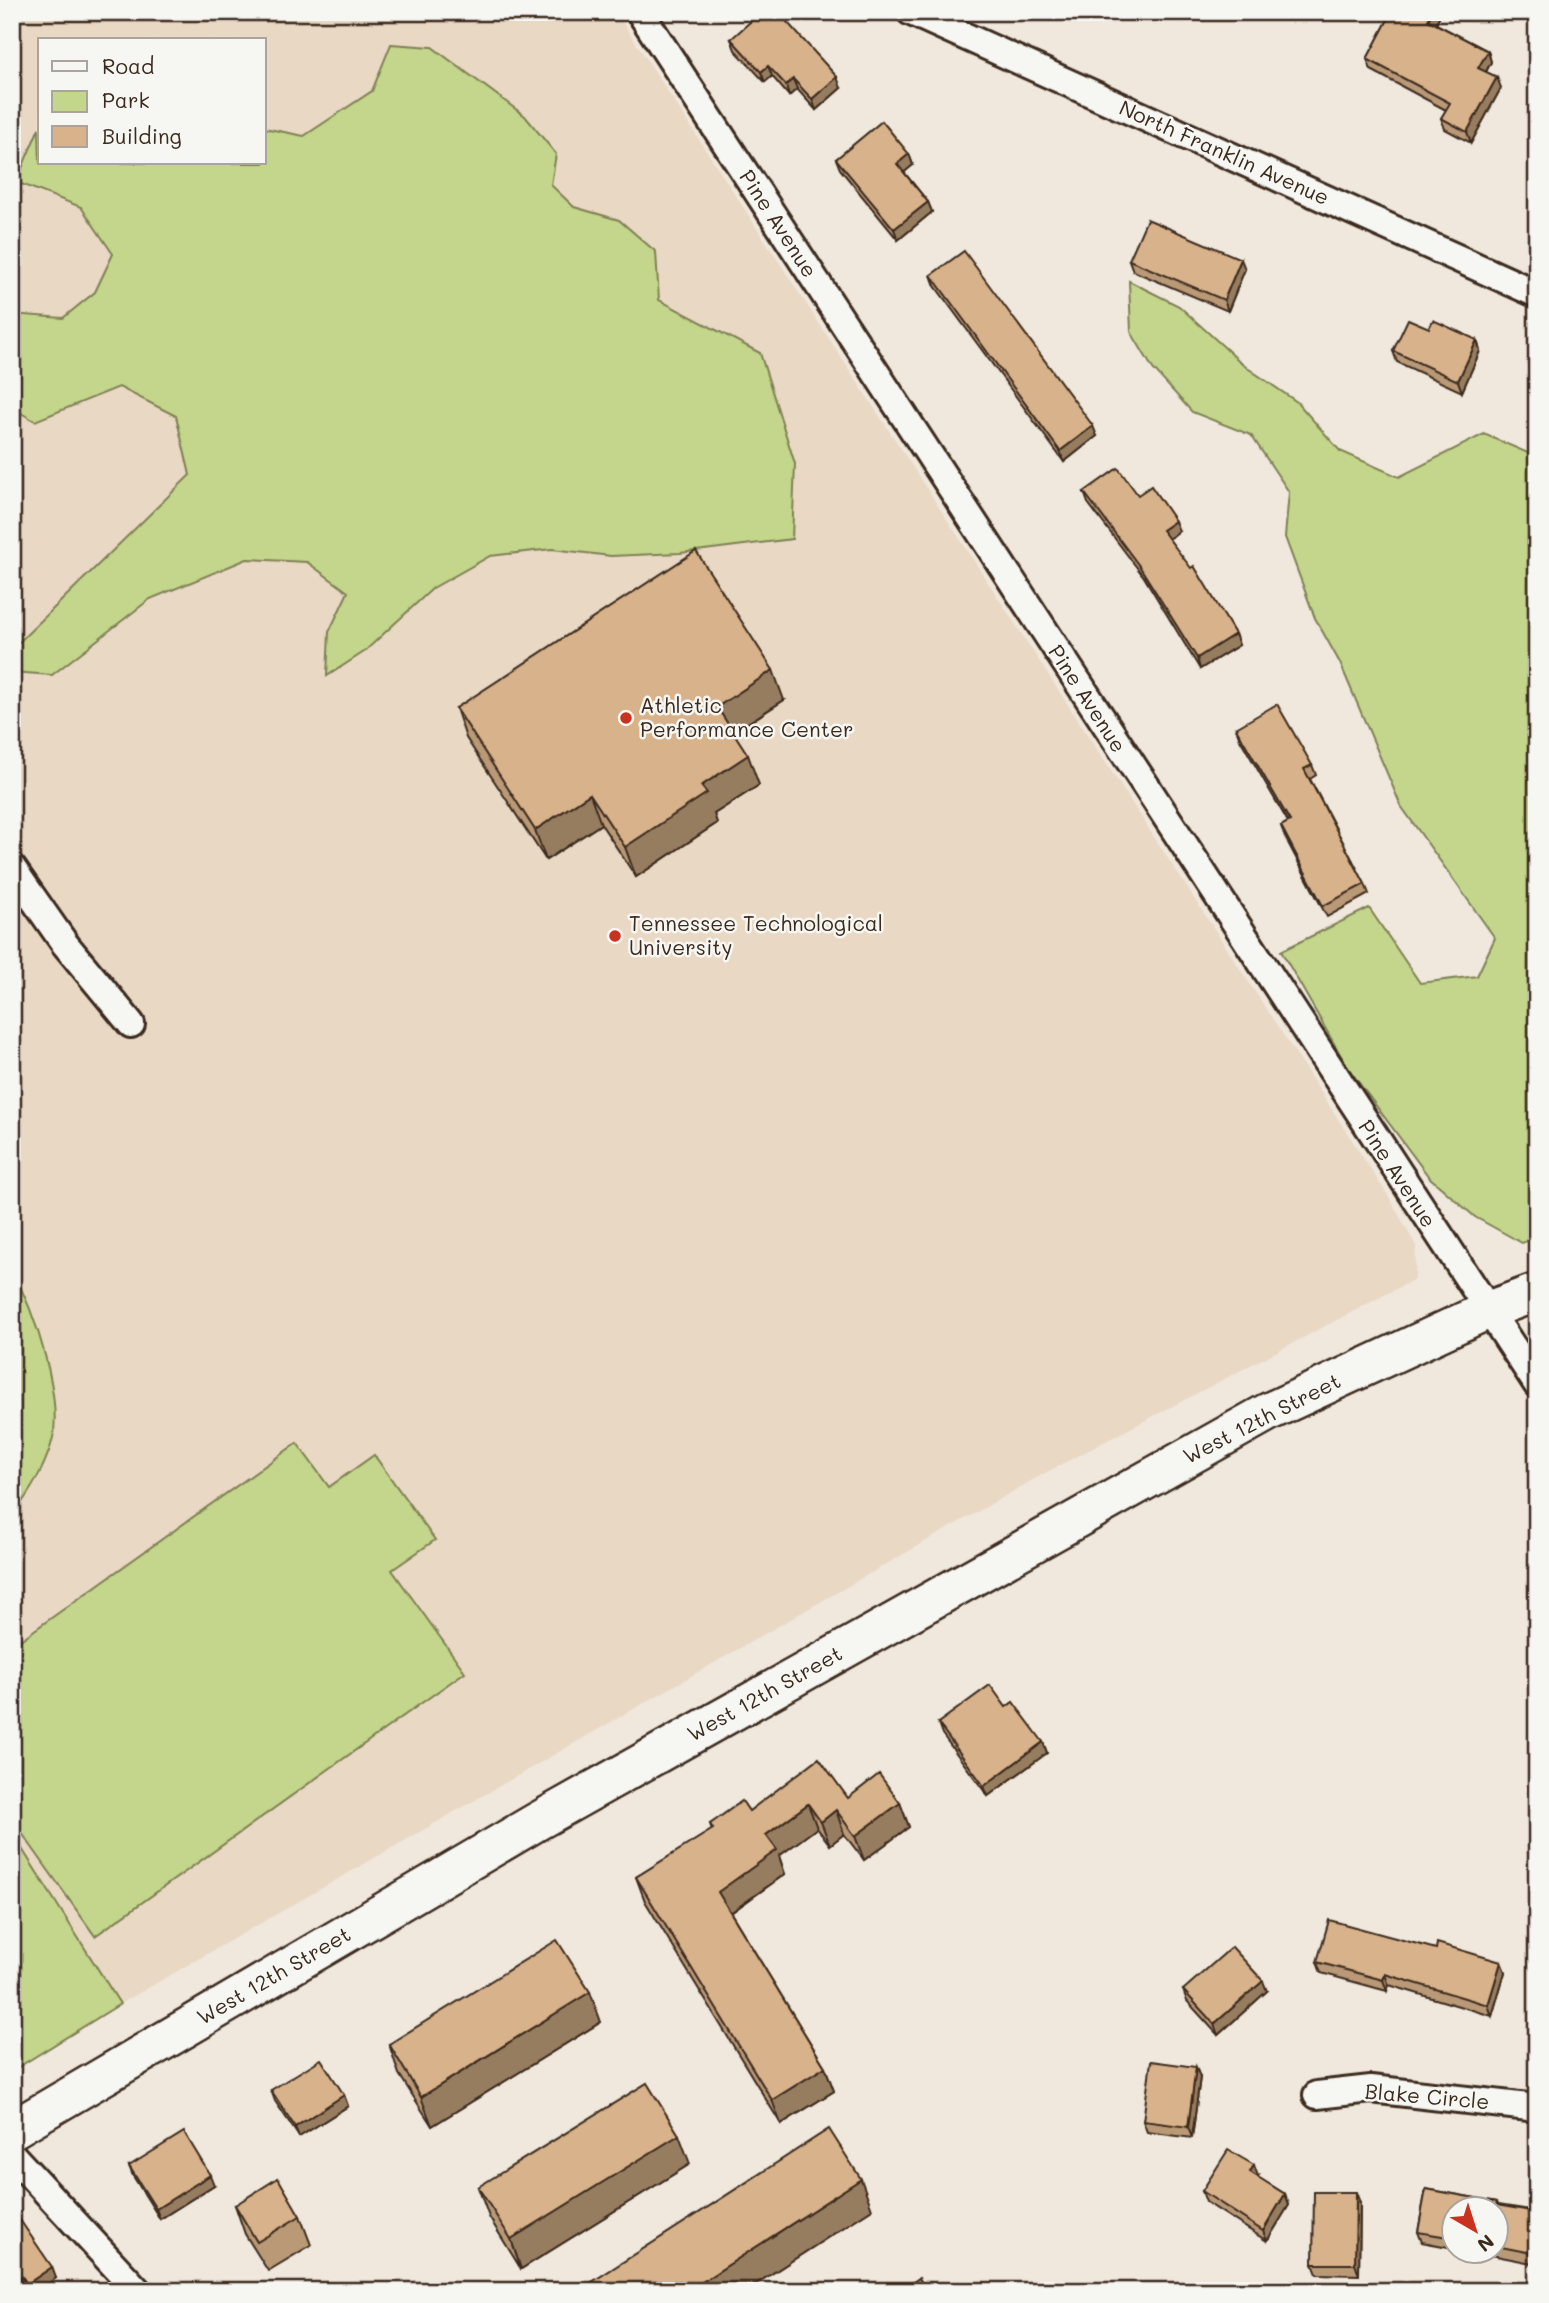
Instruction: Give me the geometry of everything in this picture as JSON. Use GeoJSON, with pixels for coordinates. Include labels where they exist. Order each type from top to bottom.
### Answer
{"type":"FeatureCollection","features":[{"type":"Feature","properties":{"kind":"main road","name":"West 12th Street"},"geometry":{"type":"LineString","coordinates":[[12,2130],[538,1821],[1268,1412],[1486,1311],[1537,1292]]}},
{"type":"Feature","properties":{"kind":"street","name":"Pine Avenue"},"geometry":{"type":"LineString","coordinates":[[640,12],[1486,1311],[1537,1384]]}},
{"type":"Feature","properties":{"kind":"street","name":"North Franklin Avenue"},"geometry":{"type":"LineString","coordinates":[[911,12],[1537,294]]}},
{"type":"Feature","properties":{"kind":"street"},"geometry":{"type":"LineString","coordinates":[[12,868],[65,944],[131,1024]]}},
{"type":"Feature","properties":{"kind":"street","name":"Blake Circle"},"geometry":{"type":"LineString","coordinates":[[1317,2095],[1371,2089],[1537,2108]]}},
{"type":"Feature","properties":{"kind":"street"},"geometry":{"type":"LineString","coordinates":[[12,2155],[138,2291]]}},
{"type":"Feature","properties":{"kind":"shaded area","name":"Tennessee Technological University"},"geometry":{"type":"Polygon","coordinates":[[[12,12],[616,12],[1389,1197],[1416,1246],[1415,1279],[1045,1473],[120,2004],[12,2071],[12,12]]]}},
{"type":"Feature","properties":{"kind":"green space"},"geometry":{"type":"Polygon","coordinates":[[[391,44],[432,47],[525,116],[556,154],[551,185],[574,207],[619,220],[656,252],[659,300],[760,353],[795,464],[792,539],[680,553],[611,556],[552,549],[490,556],[433,588],[364,652],[327,676],[329,632],[348,592],[307,562],[247,559],[150,599],[52,675],[12,672],[12,649],[190,475],[176,416],[119,387],[35,421],[12,408],[12,314],[63,318],[95,292],[113,254],[81,207],[16,182],[38,130],[38,164],[266,164],[266,128],[304,136],[372,91],[391,44]]]}},
{"type":"Feature","properties":{"kind":"green space"},"geometry":{"type":"Polygon","coordinates":[[[1129,281],[1179,306],[1246,367],[1297,402],[1340,451],[1399,477],[1484,434],[1537,457],[1537,1237],[1522,1243],[1475,1217],[1429,1177],[1348,1068],[1281,951],[1369,908],[1420,983],[1477,976],[1495,938],[1401,806],[1340,663],[1315,618],[1285,537],[1289,492],[1251,435],[1192,412],[1153,369],[1131,332],[1129,281]]]}},
{"type":"Feature","properties":{"kind":"green space"},"geometry":{"type":"Polygon","coordinates":[[[12,1272],[30,1309],[45,1357],[54,1405],[54,1427],[48,1455],[40,1473],[12,1516],[12,1272]]]}},
{"type":"Feature","properties":{"kind":"green space"},"geometry":{"type":"Polygon","coordinates":[[[297,1443],[329,1487],[374,1455],[435,1540],[392,1570],[465,1672],[95,1936],[12,1819],[12,1646],[297,1443]]]}},
{"type":"Feature","properties":{"kind":"green space"},"geometry":{"type":"Polygon","coordinates":[[[12,1833],[120,2004],[12,2071],[12,1833]]]}},
{"type":"Feature","properties":{"kind":"building"},"geometry":{"type":"Polygon","coordinates":[[[761,12],[778,12],[837,77],[812,99],[793,79],[786,85],[768,66],[761,72],[731,39],[761,12]]]}},
{"type":"Feature","properties":{"kind":"building"},"geometry":{"type":"Polygon","coordinates":[[[1392,12],[1432,12],[1428,20],[1488,51],[1478,68],[1497,77],[1467,132],[1441,118],[1450,103],[1367,59],[1392,12]]]}},
{"type":"Feature","properties":{"kind":"building"},"geometry":{"type":"Polygon","coordinates":[[[882,121],[909,154],[897,164],[928,202],[894,229],[836,159],[882,121]]]}},
{"type":"Feature","properties":{"kind":"building"},"geometry":{"type":"Polygon","coordinates":[[[1147,219],[1241,259],[1224,300],[1129,260],[1147,219]]]}},
{"type":"Feature","properties":{"kind":"building"},"geometry":{"type":"Polygon","coordinates":[[[964,251],[1093,426],[1060,451],[931,275],[964,251]]]}},
{"type":"Feature","properties":{"kind":"building"},"geometry":{"type":"Polygon","coordinates":[[[1408,319],[1429,328],[1433,320],[1477,340],[1458,381],[1393,351],[1408,319]]]}},
{"type":"Feature","properties":{"kind":"building"},"geometry":{"type":"Polygon","coordinates":[[[1118,468],[1138,495],[1151,486],[1175,521],[1162,530],[1191,568],[1194,566],[1235,634],[1197,658],[1140,567],[1084,492],[1118,468]]]}},
{"type":"Feature","properties":{"kind":"building","name":"Athletic Performance Center"},"geometry":{"type":"Polygon","coordinates":[[[696,551],[773,670],[717,707],[748,755],[701,786],[707,793],[625,847],[590,794],[535,830],[456,708],[696,551]]]}},
{"type":"Feature","properties":{"kind":"building"},"geometry":{"type":"Polygon","coordinates":[[[1277,704],[1312,765],[1304,769],[1365,884],[1323,906],[1281,826],[1290,821],[1236,728],[1277,704]]]}},
{"type":"Feature","properties":{"kind":"building"},"geometry":{"type":"Polygon","coordinates":[[[990,1685],[1006,1707],[1013,1702],[1043,1742],[984,1786],[938,1723],[990,1685]]]}},
{"type":"Feature","properties":{"kind":"building"},"geometry":{"type":"Polygon","coordinates":[[[819,1758],[848,1798],[879,1774],[900,1803],[855,1836],[836,1810],[821,1822],[808,1804],[766,1835],[777,1850],[718,1892],[825,2067],[772,2100],[636,1877],[713,1829],[710,1824],[742,1801],[749,1811],[819,1758]]]}},
{"type":"Feature","properties":{"kind":"building"},"geometry":{"type":"Polygon","coordinates":[[[1329,1920],[1436,1949],[1437,1943],[1501,1962],[1488,2005],[1385,1974],[1383,1980],[1317,1962],[1329,1920]]]}},
{"type":"Feature","properties":{"kind":"building"},"geometry":{"type":"Polygon","coordinates":[[[557,1940],[590,1992],[421,2097],[389,2044],[557,1940]]]}},
{"type":"Feature","properties":{"kind":"building"},"geometry":{"type":"Polygon","coordinates":[[[1232,1947],[1263,1981],[1214,2024],[1183,1990],[1232,1947]]]}},
{"type":"Feature","properties":{"kind":"building"},"geometry":{"type":"Polygon","coordinates":[[[321,2059],[344,2095],[295,2127],[271,2090],[321,2059]]]}},
{"type":"Feature","properties":{"kind":"building"},"geometry":{"type":"Polygon","coordinates":[[[1151,2061],[1196,2067],[1188,2127],[1143,2121],[1151,2061]]]}},
{"type":"Feature","properties":{"kind":"building"},"geometry":{"type":"Polygon","coordinates":[[[647,2083],[679,2135],[511,2239],[478,2187],[647,2083]]]}},
{"type":"Feature","properties":{"kind":"building"},"geometry":{"type":"Polygon","coordinates":[[[829,2129],[861,2179],[688,2291],[578,2291],[829,2129]]]}},
{"type":"Feature","properties":{"kind":"building"},"geometry":{"type":"Polygon","coordinates":[[[184,2132],[210,2175],[156,2209],[129,2166],[184,2132]]]}},
{"type":"Feature","properties":{"kind":"building"},"geometry":{"type":"Polygon","coordinates":[[[1228,2150],[1254,2165],[1250,2172],[1285,2194],[1263,2231],[1202,2191],[1228,2150]]]}},
{"type":"Feature","properties":{"kind":"building"},"geometry":{"type":"Polygon","coordinates":[[[278,2178],[300,2216],[257,2242],[235,2205],[278,2178]]]}},
{"type":"Feature","properties":{"kind":"building"},"geometry":{"type":"Polygon","coordinates":[[[1426,2189],[1453,2194],[1440,2194],[1440,2236],[1418,2232],[1426,2189]]]}},
{"type":"Feature","properties":{"kind":"building"},"geometry":{"type":"Polygon","coordinates":[[[1314,2192],[1356,2192],[1355,2264],[1313,2264],[1314,2192]]]}},
{"type":"Feature","properties":{"kind":"building"},"geometry":{"type":"Polygon","coordinates":[[[1510,2207],[1537,2212],[1537,2254],[1510,2249],[1510,2207]]]}},
{"type":"Feature","properties":{"kind":"building"},"geometry":{"type":"Polygon","coordinates":[[[20,2220],[52,2267],[27,2284],[22,2276],[12,2282],[12,2225],[20,2220]]]}},
{"type":"Feature","properties":{"kind":"building"},"geometry":{"type":"Polygon","coordinates":[[[919,2278],[927,2291],[900,2291],[919,2278]]]}},
{"type":"Feature","properties":{"kind":"place","name":"Athletic Performance Center"},"geometry":{"type":"Point","coordinates":[626,718]}},
{"type":"Feature","properties":{"kind":"place","name":"Tennessee Technological University"},"geometry":{"type":"Point","coordinates":[615,936]}}]}
